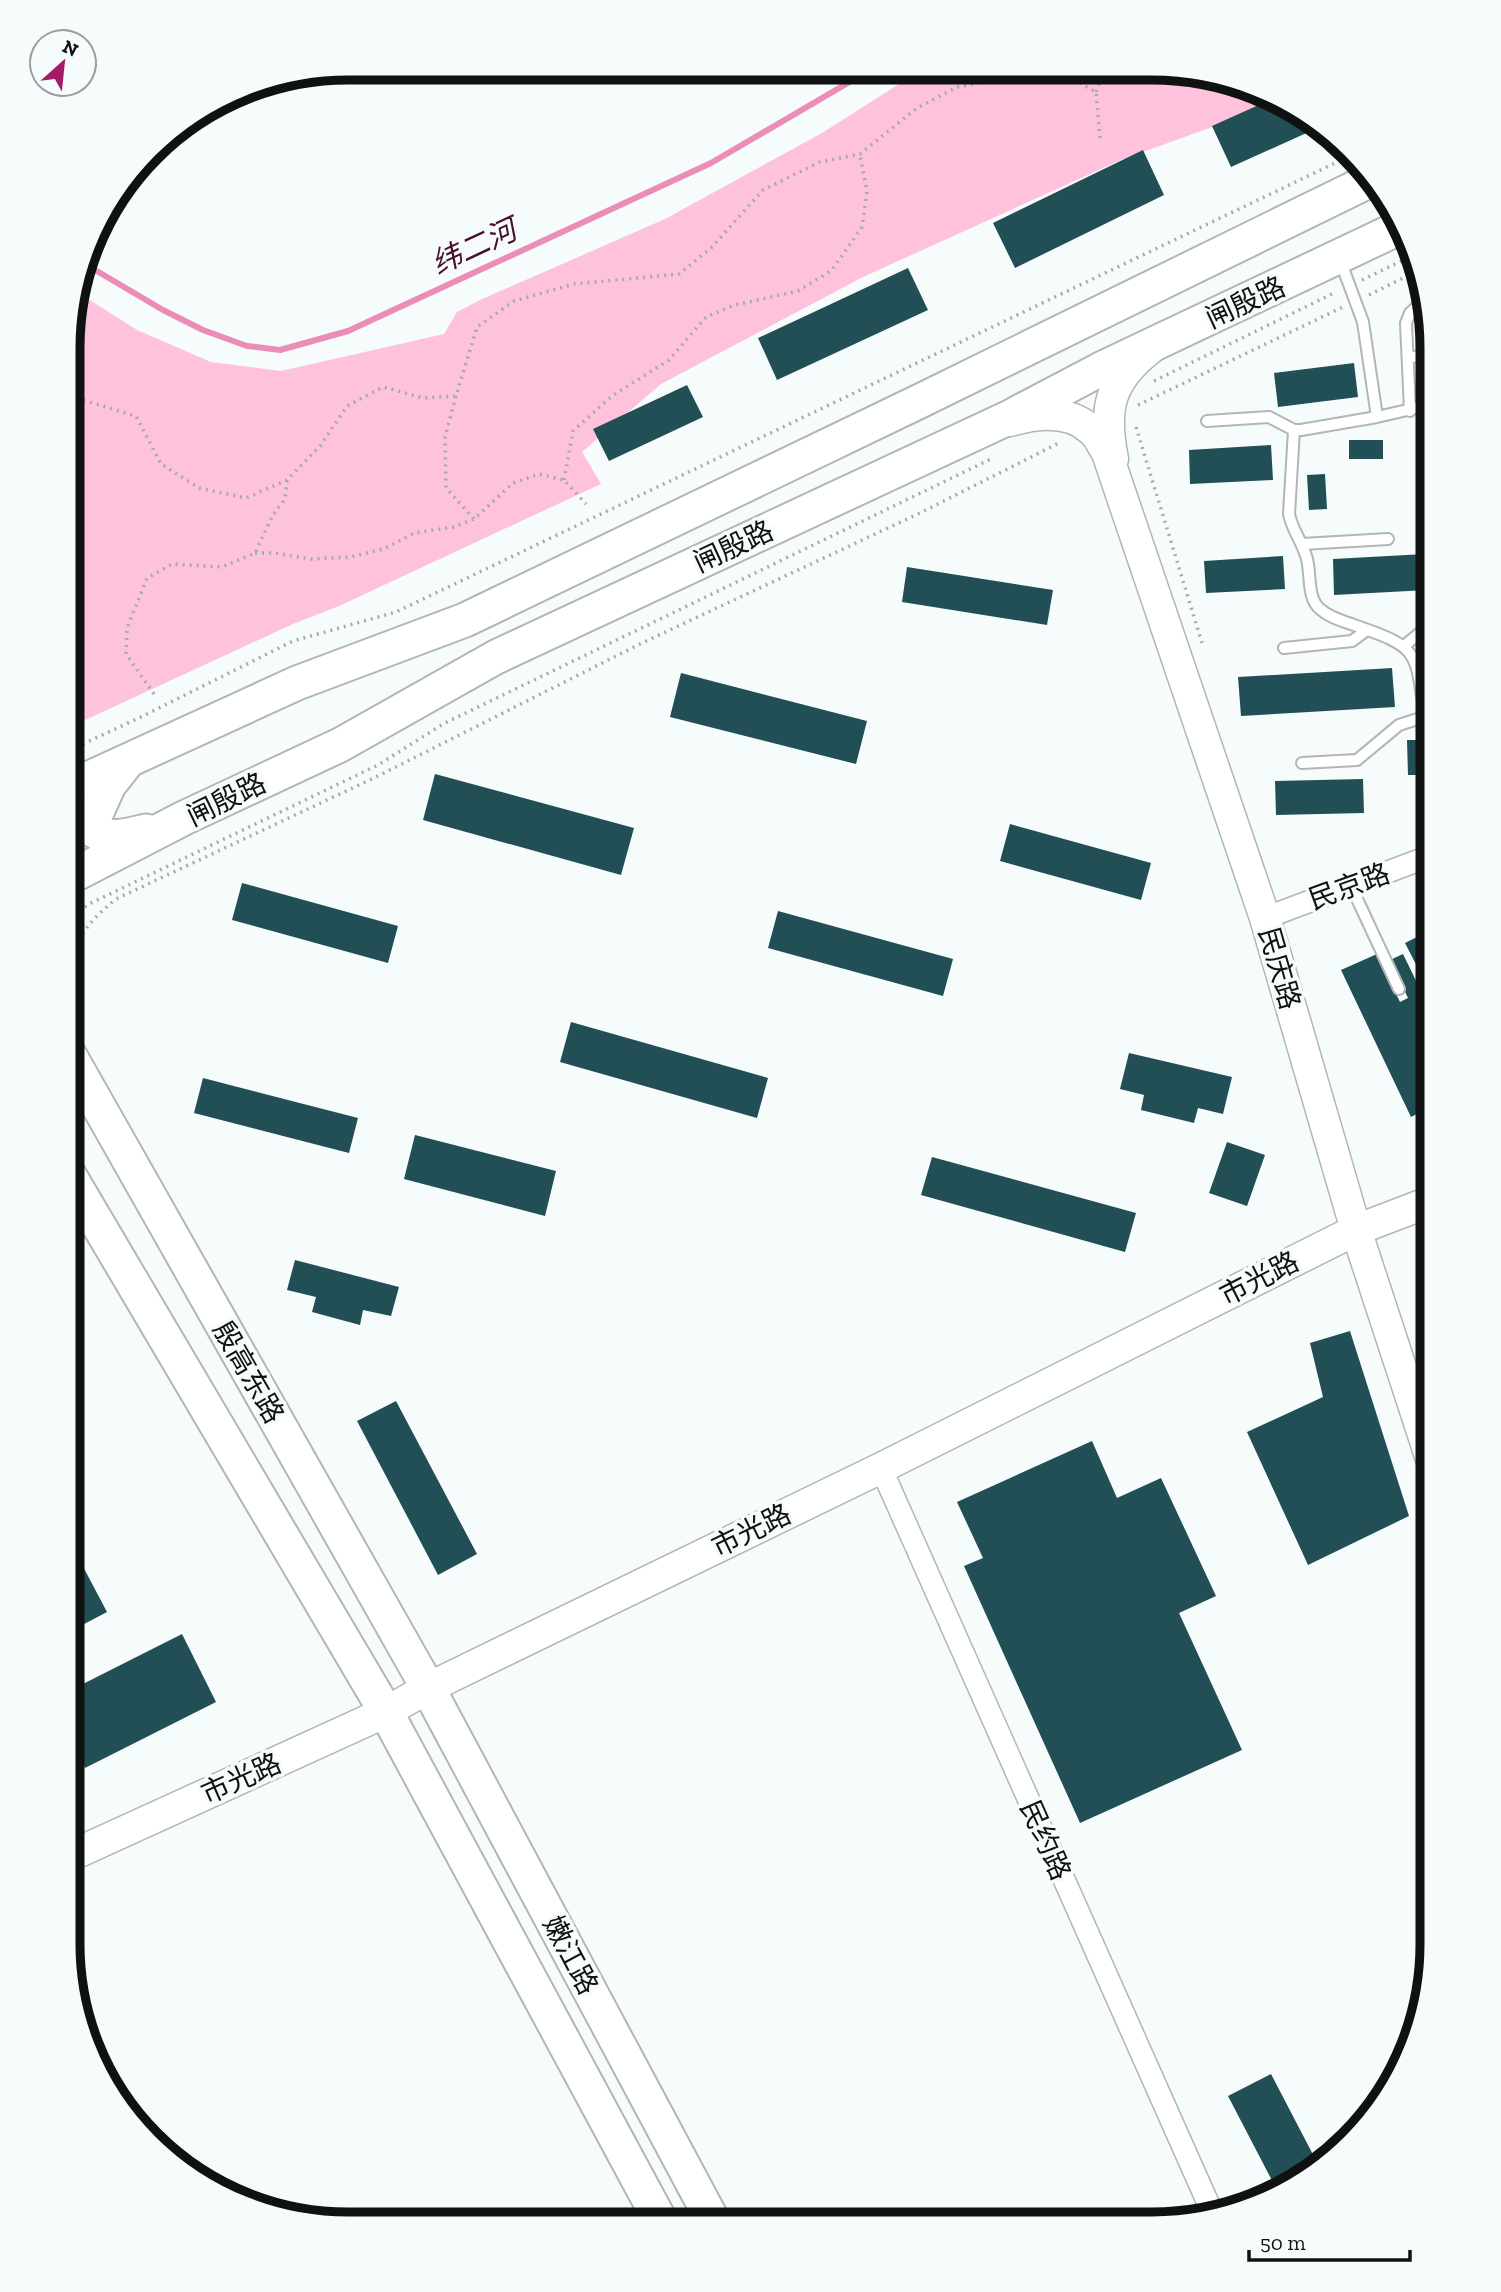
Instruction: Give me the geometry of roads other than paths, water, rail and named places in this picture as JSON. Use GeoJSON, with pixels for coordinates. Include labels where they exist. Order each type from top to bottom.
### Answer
{"type":"FeatureCollection","features":[{"type":"Feature","properties":{"kind":"main road","name":"闸殷路"},"geometry":{"type":"LineString","coordinates":[[80,782],[297,683],[464,620],[918,402],[1363,182]]}},
{"type":"Feature","properties":{"kind":"main road","name":"闸殷路"},"geometry":{"type":"LineString","coordinates":[[80,872],[184,818],[340,745],[496,657],[1160,342],[1344,271],[1394,233]]}},
{"type":"Feature","properties":{"kind":"main road"},"geometry":{"type":"LineString","coordinates":[[130,759],[109,785],[100,802],[92,823],[94,831],[101,835],[127,835],[184,818]]}},
{"type":"Feature","properties":{"kind":"main road","name":"殷高东路"},"geometry":{"type":"LineString","coordinates":[[80,1075],[428,1688]]}},
{"type":"Feature","properties":{"kind":"main road","name":"殷高东路"},"geometry":{"type":"LineString","coordinates":[[80,1194],[386,1712]]}},
{"type":"Feature","properties":{"kind":"main road","name":"嫩江路"},"geometry":{"type":"LineString","coordinates":[[428,1688],[709,2212]]}},
{"type":"Feature","properties":{"kind":"main road","name":"嫩江路"},"geometry":{"type":"LineString","coordinates":[[386,1712],[656,2212]]}},
{"type":"Feature","properties":{"kind":"street","name":"民庆路"},"geometry":{"type":"LineString","coordinates":[[1160,342],[1124,372],[1111,401],[1117,476],[1265,918],[1356,1230],[1420,1425]]}},
{"type":"Feature","properties":{"kind":"street"},"geometry":{"type":"LineString","coordinates":[[973,433],[1024,417],[1048,414],[1071,418],[1092,430],[1111,425]]}},
{"type":"Feature","properties":{"kind":"street","name":"民京路"},"geometry":{"type":"LineString","coordinates":[[1265,918],[1420,860]]}},
{"type":"Feature","properties":{"kind":"street","name":"市光路"},"geometry":{"type":"LineString","coordinates":[[80,1852],[386,1712],[428,1688],[881,1468],[1356,1230],[1420,1206]]}},
{"type":"Feature","properties":{"kind":"street","name":"民约路"},"geometry":{"type":"LineString","coordinates":[[881,1468],[1209,2205]]}},
{"type":"Feature","properties":{"kind":"lane"},"geometry":{"type":"LineString","coordinates":[[1344,271],[1363,322],[1377,417]]}},
{"type":"Feature","properties":{"kind":"lane"},"geometry":{"type":"LineString","coordinates":[[1410,411],[1406,323],[1410,313],[1417,307]]}},
{"type":"Feature","properties":{"kind":"lane"},"geometry":{"type":"LineString","coordinates":[[1409,357],[1420,357]]}},
{"type":"Feature","properties":{"kind":"lane"},"geometry":{"type":"LineString","coordinates":[[1207,421],[1269,417],[1294,430],[1420,408]]}},
{"type":"Feature","properties":{"kind":"lane"},"geometry":{"type":"LineString","coordinates":[[1294,430],[1289,514],[1291,524],[1302,544],[1311,576],[1314,601],[1332,618],[1404,646],[1412,653],[1420,677]]}},
{"type":"Feature","properties":{"kind":"lane"},"geometry":{"type":"LineString","coordinates":[[1302,544],[1388,539]]}},
{"type":"Feature","properties":{"kind":"lane"},"geometry":{"type":"LineString","coordinates":[[1284,648],[1352,641],[1367,630]]}},
{"type":"Feature","properties":{"kind":"lane"},"geometry":{"type":"LineString","coordinates":[[1404,646],[1420,633]]}},
{"type":"Feature","properties":{"kind":"lane"},"geometry":{"type":"LineString","coordinates":[[1302,763],[1357,760],[1399,724],[1420,718]]}},
{"type":"Feature","properties":{"kind":"lane"},"geometry":{"type":"LineString","coordinates":[[1351,886],[1399,989]]}},
{"type":"Feature","properties":{"kind":"waterway","name":"纬二河"},"geometry":{"type":"LineString","coordinates":[[93,269],[203,330],[247,346],[280,350],[348,331],[711,163],[853,80]]}}]}
